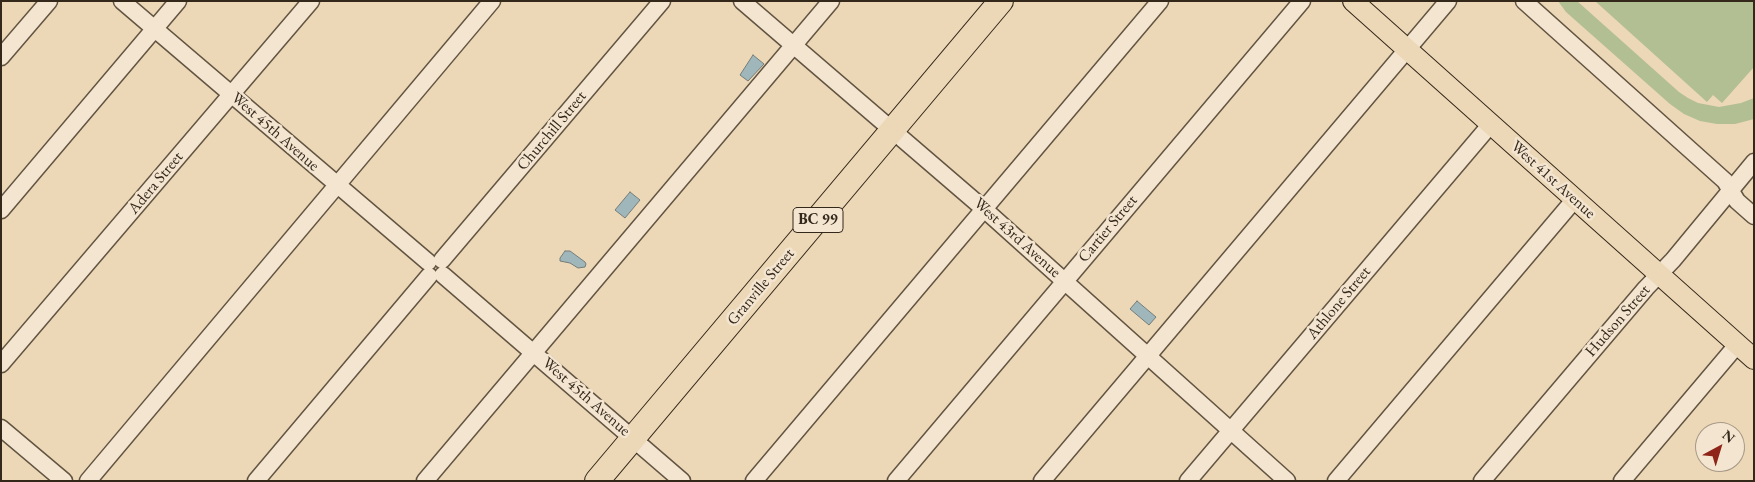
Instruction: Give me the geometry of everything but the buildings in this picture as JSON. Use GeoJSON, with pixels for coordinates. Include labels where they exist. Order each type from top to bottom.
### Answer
{"type":"FeatureCollection","features":[{"type":"Feature","properties":{"kind":"highway","name":"Granville Street"},"geometry":{"type":"LineString","coordinates":[[597,481],[1001,1]]}},
{"type":"Feature","properties":{"kind":"main road","name":"West 41st Avenue"},"geometry":{"type":"LineString","coordinates":[[1353,1],[1754,360]]}},
{"type":"Feature","properties":{"kind":"street"},"geometry":{"type":"LineString","coordinates":[[1,57],[48,1]]}},
{"type":"Feature","properties":{"kind":"street","name":"West 45th Avenue"},"geometry":{"type":"LineString","coordinates":[[122,1],[436,268],[682,481]]}},
{"type":"Feature","properties":{"kind":"street"},"geometry":{"type":"LineString","coordinates":[[1,210],[178,1]]}},
{"type":"Feature","properties":{"kind":"street","name":"Adera Street"},"geometry":{"type":"LineString","coordinates":[[1,364],[311,1]]}},
{"type":"Feature","properties":{"kind":"street"},"geometry":{"type":"LineString","coordinates":[[88,481],[492,1]]}},
{"type":"Feature","properties":{"kind":"street","name":"Churchill Street"},"geometry":{"type":"LineString","coordinates":[[256,481],[662,1]]}},
{"type":"Feature","properties":{"kind":"street","name":"West 43rd Avenue"},"geometry":{"type":"LineString","coordinates":[[742,1],[984,209],[1287,481]]}},
{"type":"Feature","properties":{"kind":"street"},"geometry":{"type":"LineString","coordinates":[[425,481],[831,1]]}},
{"type":"Feature","properties":{"kind":"street"},"geometry":{"type":"LineString","coordinates":[[754,481],[1160,1]]}},
{"type":"Feature","properties":{"kind":"street","name":"Cartier Street"},"geometry":{"type":"LineString","coordinates":[[896,481],[1064,280],[1302,1]]}},
{"type":"Feature","properties":{"kind":"street"},"geometry":{"type":"LineString","coordinates":[[1042,481],[1448,1]]}},
{"type":"Feature","properties":{"kind":"street"},"geometry":{"type":"LineString","coordinates":[[1524,1],[1724,181],[1737,201],[1754,216]]}},
{"type":"Feature","properties":{"kind":"street","name":"Athlone Street"},"geometry":{"type":"LineString","coordinates":[[1188,481],[1491,124]]}},
{"type":"Feature","properties":{"kind":"street","name":"Hudson Street"},"geometry":{"type":"LineString","coordinates":[[1482,481],[1754,162]]}},
{"type":"Feature","properties":{"kind":"street"},"geometry":{"type":"LineString","coordinates":[[1336,481],[1575,200]]}},
{"type":"Feature","properties":{"kind":"street"},"geometry":{"type":"LineString","coordinates":[[1622,481],[1737,345]]}},
{"type":"Feature","properties":{"kind":"street"},"geometry":{"type":"LineString","coordinates":[[1,428],[64,481]]}},
{"type":"Feature","properties":{"kind":"green space"},"geometry":{"type":"Polygon","coordinates":[[[1558,1],[1577,1],[1679,92],[1698,103],[1719,107],[1741,103],[1754,98],[1754,119],[1735,124],[1717,124],[1700,121],[1684,114],[1670,104],[1566,12],[1558,1]]]}},
{"type":"Feature","properties":{"kind":"green space"},"geometry":{"type":"Polygon","coordinates":[[[1595,1],[1754,1],[1754,67],[1722,103],[1713,95],[1707,102],[1595,1]]]}},
{"type":"Feature","properties":{"kind":"water"},"geometry":{"type":"Polygon","coordinates":[[[753,55],[764,64],[748,81],[740,75],[753,55]]]}},
{"type":"Feature","properties":{"kind":"water"},"geometry":{"type":"Polygon","coordinates":[[[630,192],[640,200],[625,218],[615,210],[630,192]]]}},
{"type":"Feature","properties":{"kind":"water"},"geometry":{"type":"Polygon","coordinates":[[[565,251],[570,251],[585,262],[585,267],[578,268],[570,263],[560,261],[565,251]]]}},
{"type":"Feature","properties":{"kind":"water"},"geometry":{"type":"Polygon","coordinates":[[[1137,301],[1156,317],[1149,325],[1130,309],[1137,301]]]}}]}
